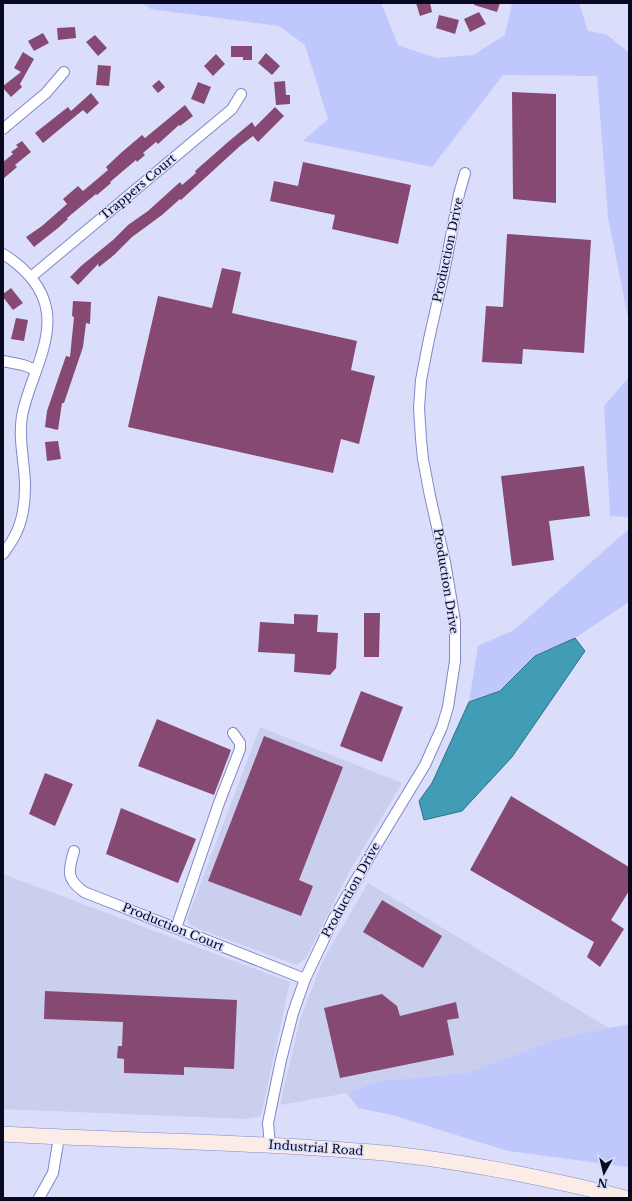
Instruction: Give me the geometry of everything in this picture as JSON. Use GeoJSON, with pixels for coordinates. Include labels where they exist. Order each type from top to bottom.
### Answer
{"type":"FeatureCollection","features":[{"type":"Feature","properties":{"kind":"main road","name":"Industrial Road"},"geometry":{"type":"LineString","coordinates":[[3,1134],[270,1145],[359,1151],[467,1164],[538,1178],[625,1198]]}},
{"type":"Feature","properties":{"kind":"street"},"geometry":{"type":"LineString","coordinates":[[3,130],[46,93],[64,72]]}},
{"type":"Feature","properties":{"kind":"street","name":"Trappers Court"},"geometry":{"type":"LineString","coordinates":[[31,277],[232,109],[241,94]]}},
{"type":"Feature","properties":{"kind":"street","name":"Production Drive"},"geometry":{"type":"LineString","coordinates":[[270,1145],[268,1123],[278,1073],[293,1013],[305,979],[334,918],[425,765],[442,727],[448,707],[455,661],[455,621],[445,562],[423,459],[420,408],[422,380],[428,339],[444,273],[459,194],[465,173]]}},
{"type":"Feature","properties":{"kind":"street"},"geometry":{"type":"LineString","coordinates":[[3,254],[14,261],[31,277],[39,288],[45,301],[47,313],[46,340],[25,400],[22,418],[20,435],[25,487],[22,516],[17,532],[3,554]]}},
{"type":"Feature","properties":{"kind":"street"},"geometry":{"type":"LineString","coordinates":[[3,361],[23,365],[36,370]]}},
{"type":"Feature","properties":{"kind":"street"},"geometry":{"type":"LineString","coordinates":[[176,928],[219,803],[240,749],[240,743],[232,733]]}},
{"type":"Feature","properties":{"kind":"street","name":"Production Court"},"geometry":{"type":"LineString","coordinates":[[74,851],[69,870],[74,885],[84,892],[305,979]]}},
{"type":"Feature","properties":{"kind":"street"},"geometry":{"type":"LineString","coordinates":[[39,1198],[53,1173],[59,1137]]}},
{"type":"Feature","properties":{"kind":"shaded area"},"geometry":{"type":"Polygon","coordinates":[[[142,3],[381,3],[398,45],[436,58],[473,55],[505,35],[512,3],[579,3],[588,31],[606,34],[627,51],[629,57],[629,323],[608,217],[597,76],[503,75],[432,167],[303,141],[328,119],[305,45],[279,26],[151,9],[142,3]]]}},
{"type":"Feature","properties":{"kind":"shaded area"},"geometry":{"type":"Polygon","coordinates":[[[629,377],[629,517],[610,516],[604,406],[629,377]]]}},
{"type":"Feature","properties":{"kind":"shaded area"},"geometry":{"type":"Polygon","coordinates":[[[629,529],[629,602],[575,638],[535,656],[500,691],[469,702],[478,646],[514,630],[629,529]]]}},
{"type":"Feature","properties":{"kind":"shaded area"},"geometry":{"type":"Polygon","coordinates":[[[575,638],[585,651],[512,757],[462,811],[424,820],[419,801],[432,783],[469,702],[500,691],[535,656],[575,638]]]}},
{"type":"Feature","properties":{"kind":"shaded area"},"geometry":{"type":"Polygon","coordinates":[[[260,727],[402,783],[348,874],[306,958],[297,965],[191,926],[187,919],[260,727]]]}},
{"type":"Feature","properties":{"kind":"shaded area"},"geometry":{"type":"Polygon","coordinates":[[[3,874],[290,982],[261,1116],[245,1119],[3,1109],[3,874]]]}},
{"type":"Feature","properties":{"kind":"shaded area"},"geometry":{"type":"Polygon","coordinates":[[[368,883],[609,1028],[559,1038],[467,1073],[379,1081],[347,1093],[280,1105],[300,1019],[323,960],[368,883]]]}},
{"type":"Feature","properties":{"kind":"shaded area"},"geometry":{"type":"Polygon","coordinates":[[[629,1024],[629,1167],[508,1151],[392,1115],[358,1108],[347,1093],[379,1081],[467,1073],[559,1038],[629,1024]]]}},
{"type":"Feature","properties":{"kind":"building"},"geometry":{"type":"Polygon","coordinates":[[[416,3],[430,3],[432,12],[420,16],[416,3]]]}},
{"type":"Feature","properties":{"kind":"building"},"geometry":{"type":"Polygon","coordinates":[[[475,3],[500,3],[497,12],[474,5],[475,3]]]}},
{"type":"Feature","properties":{"kind":"building"},"geometry":{"type":"Polygon","coordinates":[[[479,12],[486,24],[470,32],[464,19],[479,12]]]}},
{"type":"Feature","properties":{"kind":"building"},"geometry":{"type":"Polygon","coordinates":[[[439,15],[459,20],[455,34],[436,28],[439,15]]]}},
{"type":"Feature","properties":{"kind":"building"},"geometry":{"type":"Polygon","coordinates":[[[75,27],[76,38],[58,40],[57,28],[75,27]]]}},
{"type":"Feature","properties":{"kind":"building"},"geometry":{"type":"Polygon","coordinates":[[[43,33],[49,43],[34,51],[28,41],[43,33]]]}},
{"type":"Feature","properties":{"kind":"building"},"geometry":{"type":"Polygon","coordinates":[[[95,35],[107,48],[98,56],[86,42],[95,35]]]}},
{"type":"Feature","properties":{"kind":"building"},"geometry":{"type":"Polygon","coordinates":[[[231,46],[252,46],[252,60],[243,60],[243,57],[231,57],[231,46]]]}},
{"type":"Feature","properties":{"kind":"building"},"geometry":{"type":"Polygon","coordinates":[[[23,52],[34,59],[20,84],[22,87],[11,97],[3,86],[21,72],[14,68],[23,52]]]}},
{"type":"Feature","properties":{"kind":"building"},"geometry":{"type":"Polygon","coordinates":[[[266,53],[280,66],[272,75],[258,63],[266,53]]]}},
{"type":"Feature","properties":{"kind":"building"},"geometry":{"type":"Polygon","coordinates":[[[216,54],[225,64],[213,76],[204,66],[216,54]]]}},
{"type":"Feature","properties":{"kind":"building"},"geometry":{"type":"Polygon","coordinates":[[[98,65],[111,66],[109,86],[96,85],[98,65]]]}},
{"type":"Feature","properties":{"kind":"building"},"geometry":{"type":"Polygon","coordinates":[[[159,80],[165,87],[158,93],[152,86],[159,80]]]}},
{"type":"Feature","properties":{"kind":"building"},"geometry":{"type":"Polygon","coordinates":[[[285,81],[286,95],[290,95],[290,104],[276,105],[274,82],[285,81]]]}},
{"type":"Feature","properties":{"kind":"building"},"geometry":{"type":"Polygon","coordinates":[[[198,82],[211,87],[204,104],[191,99],[198,82]]]}},
{"type":"Feature","properties":{"kind":"building"},"geometry":{"type":"Polygon","coordinates":[[[512,92],[556,94],[556,203],[513,199],[512,92]]]}},
{"type":"Feature","properties":{"kind":"building"},"geometry":{"type":"Polygon","coordinates":[[[91,93],[99,103],[87,114],[83,110],[43,143],[35,133],[68,107],[71,111],[91,93]]]}},
{"type":"Feature","properties":{"kind":"building"},"geometry":{"type":"Polygon","coordinates":[[[185,105],[193,116],[180,126],[179,125],[158,144],[156,142],[143,153],[145,155],[137,162],[136,160],[97,195],[96,194],[34,247],[26,237],[42,226],[67,204],[63,199],[78,186],[83,191],[108,170],[106,167],[142,135],[145,138],[185,105]]]}},
{"type":"Feature","properties":{"kind":"building"},"geometry":{"type":"Polygon","coordinates":[[[275,107],[284,116],[258,142],[253,136],[240,146],[181,200],[180,199],[162,215],[132,237],[114,255],[99,267],[98,264],[78,285],[70,277],[128,225],[148,211],[180,182],[182,185],[196,173],[195,171],[252,122],[255,127],[275,107]]]}},
{"type":"Feature","properties":{"kind":"building"},"geometry":{"type":"Polygon","coordinates":[[[22,141],[31,152],[15,165],[17,167],[3,179],[3,162],[13,154],[11,152],[18,147],[16,145],[22,141]]]}},
{"type":"Feature","properties":{"kind":"building"},"geometry":{"type":"Polygon","coordinates":[[[303,162],[411,185],[398,244],[332,229],[335,215],[270,201],[274,181],[298,186],[303,162]]]}},
{"type":"Feature","properties":{"kind":"building"},"geometry":{"type":"Polygon","coordinates":[[[507,234],[591,240],[584,353],[523,349],[522,364],[482,362],[486,306],[503,307],[507,234]]]}},
{"type":"Feature","properties":{"kind":"building"},"geometry":{"type":"Polygon","coordinates":[[[222,268],[241,272],[232,313],[357,341],[351,370],[375,376],[359,444],[341,439],[333,473],[128,427],[158,296],[212,308],[222,268]]]}},
{"type":"Feature","properties":{"kind":"building"},"geometry":{"type":"Polygon","coordinates":[[[11,288],[23,303],[13,310],[3,297],[3,294],[11,288]]]}},
{"type":"Feature","properties":{"kind":"building"},"geometry":{"type":"Polygon","coordinates":[[[73,301],[91,302],[90,324],[86,323],[83,347],[64,403],[62,403],[58,430],[45,427],[47,411],[66,356],[70,357],[74,317],[72,316],[73,301]]]}},
{"type":"Feature","properties":{"kind":"building"},"geometry":{"type":"Polygon","coordinates":[[[16,318],[28,320],[24,341],[11,339],[16,318]]]}},
{"type":"Feature","properties":{"kind":"building"},"geometry":{"type":"Polygon","coordinates":[[[58,441],[61,459],[47,461],[45,442],[58,441]]]}},
{"type":"Feature","properties":{"kind":"building"},"geometry":{"type":"Polygon","coordinates":[[[584,466],[590,516],[549,521],[554,560],[512,566],[501,476],[584,466]]]}},
{"type":"Feature","properties":{"kind":"building"},"geometry":{"type":"Polygon","coordinates":[[[364,613],[380,613],[379,657],[364,657],[364,613]]]}},
{"type":"Feature","properties":{"kind":"building"},"geometry":{"type":"Polygon","coordinates":[[[294,614],[318,615],[317,632],[338,633],[336,668],[330,675],[294,672],[295,654],[258,652],[260,622],[294,624],[294,614]]]}},
{"type":"Feature","properties":{"kind":"building"},"geometry":{"type":"Polygon","coordinates":[[[361,691],[403,707],[382,762],[340,746],[361,691]]]}},
{"type":"Feature","properties":{"kind":"building"},"geometry":{"type":"Polygon","coordinates":[[[157,719],[231,750],[214,795],[138,766],[157,719]]]}},
{"type":"Feature","properties":{"kind":"building"},"geometry":{"type":"Polygon","coordinates":[[[264,736],[343,767],[299,880],[313,886],[301,916],[208,881],[264,736]]]}},
{"type":"Feature","properties":{"kind":"building"},"geometry":{"type":"Polygon","coordinates":[[[45,773],[73,784],[55,826],[29,814],[45,773]]]}},
{"type":"Feature","properties":{"kind":"building"},"geometry":{"type":"Polygon","coordinates":[[[511,796],[629,867],[629,891],[611,920],[624,929],[600,967],[587,957],[594,942],[470,870],[511,796]]]}},
{"type":"Feature","properties":{"kind":"building"},"geometry":{"type":"Polygon","coordinates":[[[121,808],[196,839],[178,883],[106,854],[121,808]]]}},
{"type":"Feature","properties":{"kind":"building"},"geometry":{"type":"Polygon","coordinates":[[[382,900],[442,936],[423,968],[363,932],[382,900]]]}},
{"type":"Feature","properties":{"kind":"building"},"geometry":{"type":"Polygon","coordinates":[[[45,991],[237,1000],[234,1069],[184,1067],[184,1075],[124,1073],[124,1059],[117,1058],[118,1046],[122,1046],[123,1022],[44,1019],[45,991]]]}},
{"type":"Feature","properties":{"kind":"building"},"geometry":{"type":"Polygon","coordinates":[[[382,994],[397,1006],[400,1016],[456,1002],[459,1018],[447,1020],[454,1055],[340,1078],[324,1008],[382,994]]]}}]}
